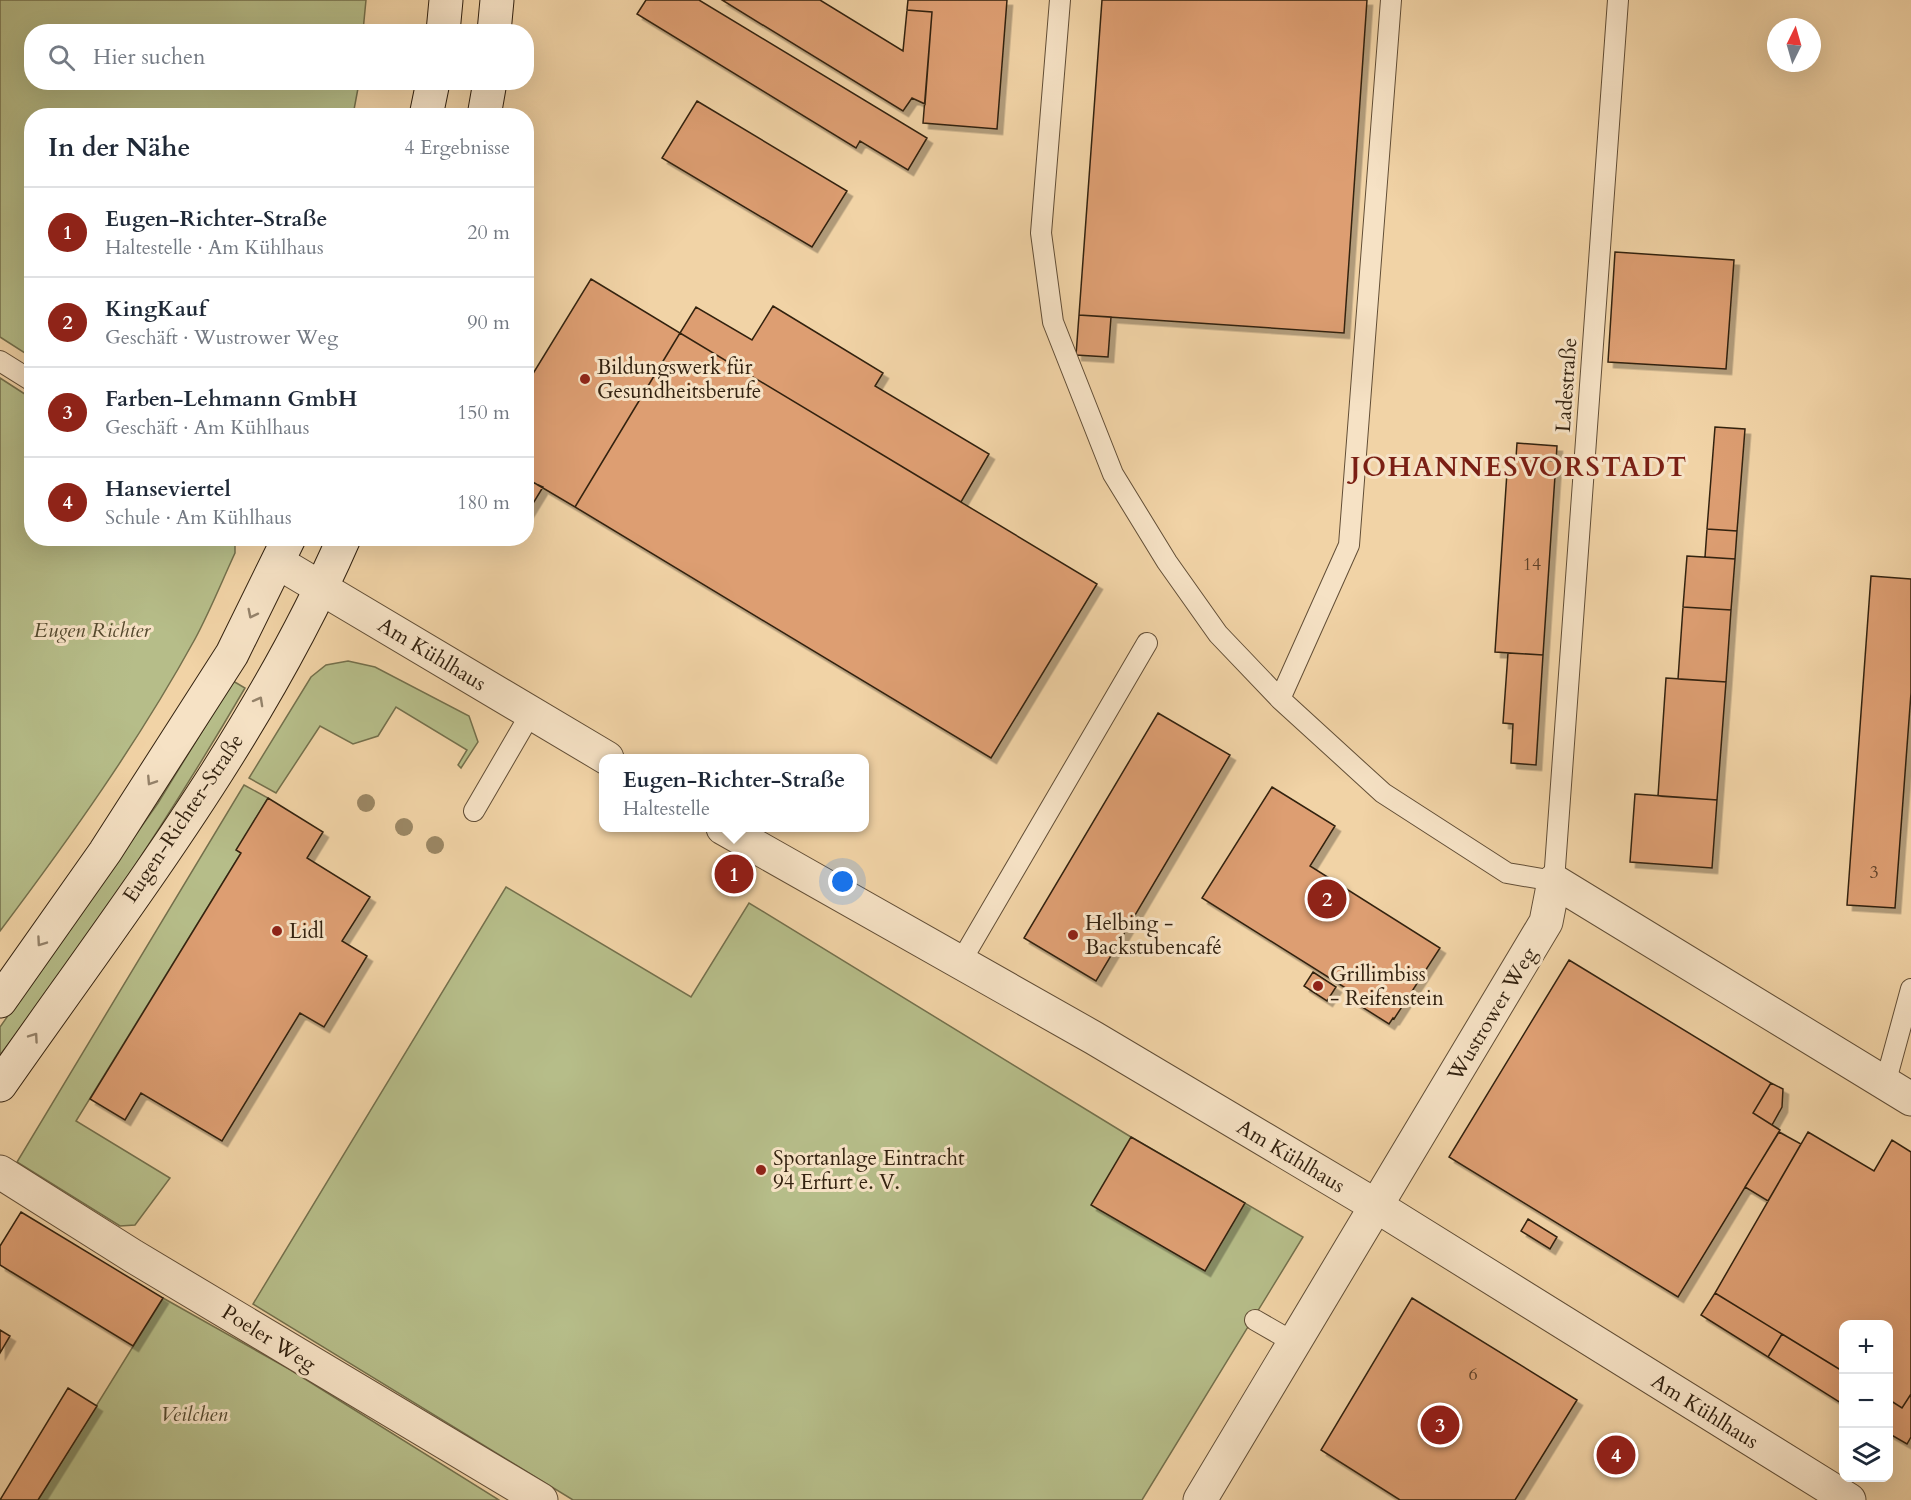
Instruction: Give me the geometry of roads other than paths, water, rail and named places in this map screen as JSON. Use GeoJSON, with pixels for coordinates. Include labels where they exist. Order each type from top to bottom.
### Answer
{"type":"FeatureCollection","features":[{"type":"Feature","properties":{"kind":"street"},"geometry":{"type":"LineString","coordinates":[[444,24],[446,0]]}},
{"type":"Feature","properties":{"kind":"street"},"geometry":{"type":"LineString","coordinates":[[496,24],[497,0]]}},
{"type":"Feature","properties":{"kind":"street"},"geometry":{"type":"LineString","coordinates":[[428,108],[431,90]]}},
{"type":"Feature","properties":{"kind":"street"},"geometry":{"type":"LineString","coordinates":[[485,108],[489,90]]}},
{"type":"Feature","properties":{"kind":"street"},"geometry":{"type":"LineString","coordinates":[[0,1001],[105,852],[219,674],[279,546]]}},
{"type":"Feature","properties":{"kind":"street","name":"Am Kühlhaus"},"geometry":{"type":"LineString","coordinates":[[279,546],[322,588],[599,754]]}},
{"type":"Feature","properties":{"kind":"street","name":"Eugen-Richter-Straße"},"geometry":{"type":"LineString","coordinates":[[0,1084],[226,760],[322,588],[340,546]]}},
{"type":"Feature","properties":{"kind":"street","name":"Am Kühlhaus"},"geometry":{"type":"LineString","coordinates":[[730,832],[960,963],[1378,1207],[1849,1500]]}},
{"type":"Feature","properties":{"kind":"street"},"geometry":{"type":"LineString","coordinates":[[1554,881],[1898,1091]]}},
{"type":"Feature","properties":{"kind":"street","name":"Wustrower Weg"},"geometry":{"type":"LineString","coordinates":[[1200,1500],[1378,1207],[1546,922],[1554,881]]}},
{"type":"Feature","properties":{"kind":"street","name":"Poeler Weg"},"geometry":{"type":"LineString","coordinates":[[0,1172],[134,1256],[541,1500]]}},
{"type":"Feature","properties":{"kind":"lane"},"geometry":{"type":"LineString","coordinates":[[1060,0],[1041,233],[1053,322],[1113,474],[1167,562],[1218,634],[1280,699],[1383,793],[1507,873],[1554,881]]}},
{"type":"Feature","properties":{"kind":"lane"},"geometry":{"type":"LineString","coordinates":[[1280,699],[1349,545],[1391,0]]}},
{"type":"Feature","properties":{"kind":"lane","name":"Ladestraße"},"geometry":{"type":"LineString","coordinates":[[1554,881],[1618,0]]}},
{"type":"Feature","properties":{"kind":"lane"},"geometry":{"type":"LineString","coordinates":[[0,361],[24,376]]}},
{"type":"Feature","properties":{"kind":"lane"},"geometry":{"type":"LineString","coordinates":[[960,963],[1147,643]]}},
{"type":"Feature","properties":{"kind":"lane"},"geometry":{"type":"LineString","coordinates":[[474,811],[531,713]]}},
{"type":"Feature","properties":{"kind":"lane"},"geometry":{"type":"LineString","coordinates":[[1898,1091],[1911,989]]}},
{"type":"Feature","properties":{"kind":"lane"},"geometry":{"type":"LineString","coordinates":[[1254,1320],[1295,1343]]}},
{"type":"Feature","properties":{"kind":"place","name":"Bildungswerk für Gesundheitsberufe"},"geometry":{"type":"Point","coordinates":[585,379]}},
{"type":"Feature","properties":{"kind":"place","name":"Eugen-Richter-Straße"},"geometry":{"type":"Point","coordinates":[734,874]}},
{"type":"Feature","properties":{"kind":"place","name":"KingKauf"},"geometry":{"type":"Point","coordinates":[1327,899]}},
{"type":"Feature","properties":{"kind":"place","name":"Lidl"},"geometry":{"type":"Point","coordinates":[277,931]}},
{"type":"Feature","properties":{"kind":"place","name":"Helbing - Backstubencafé"},"geometry":{"type":"Point","coordinates":[1073,935]}},
{"type":"Feature","properties":{"kind":"place","name":"Grillimbiss - Reifenstein"},"geometry":{"type":"Point","coordinates":[1318,986]}},
{"type":"Feature","properties":{"kind":"place","name":"Sportanlage Eintracht 94 Erfurt e. V."},"geometry":{"type":"Point","coordinates":[761,1170]}},
{"type":"Feature","properties":{"kind":"place","name":"Farben-Lehmann GmbH"},"geometry":{"type":"Point","coordinates":[1440,1425]}},
{"type":"Feature","properties":{"kind":"place","name":"Hanseviertel"},"geometry":{"type":"Point","coordinates":[1616,1455]}},
{"type":"Feature","properties":{"kind":"district","name":"JOHANNESVORSTADT"},"geometry":{"type":"Point","coordinates":[1519,467]}},
{"type":"Feature","properties":{"kind":"park label","name":"Eugen Richter"},"geometry":{"type":"Point","coordinates":[92,630]}},
{"type":"Feature","properties":{"kind":"park label","name":"Veilchen"},"geometry":{"type":"Point","coordinates":[194,1414]}}]}
